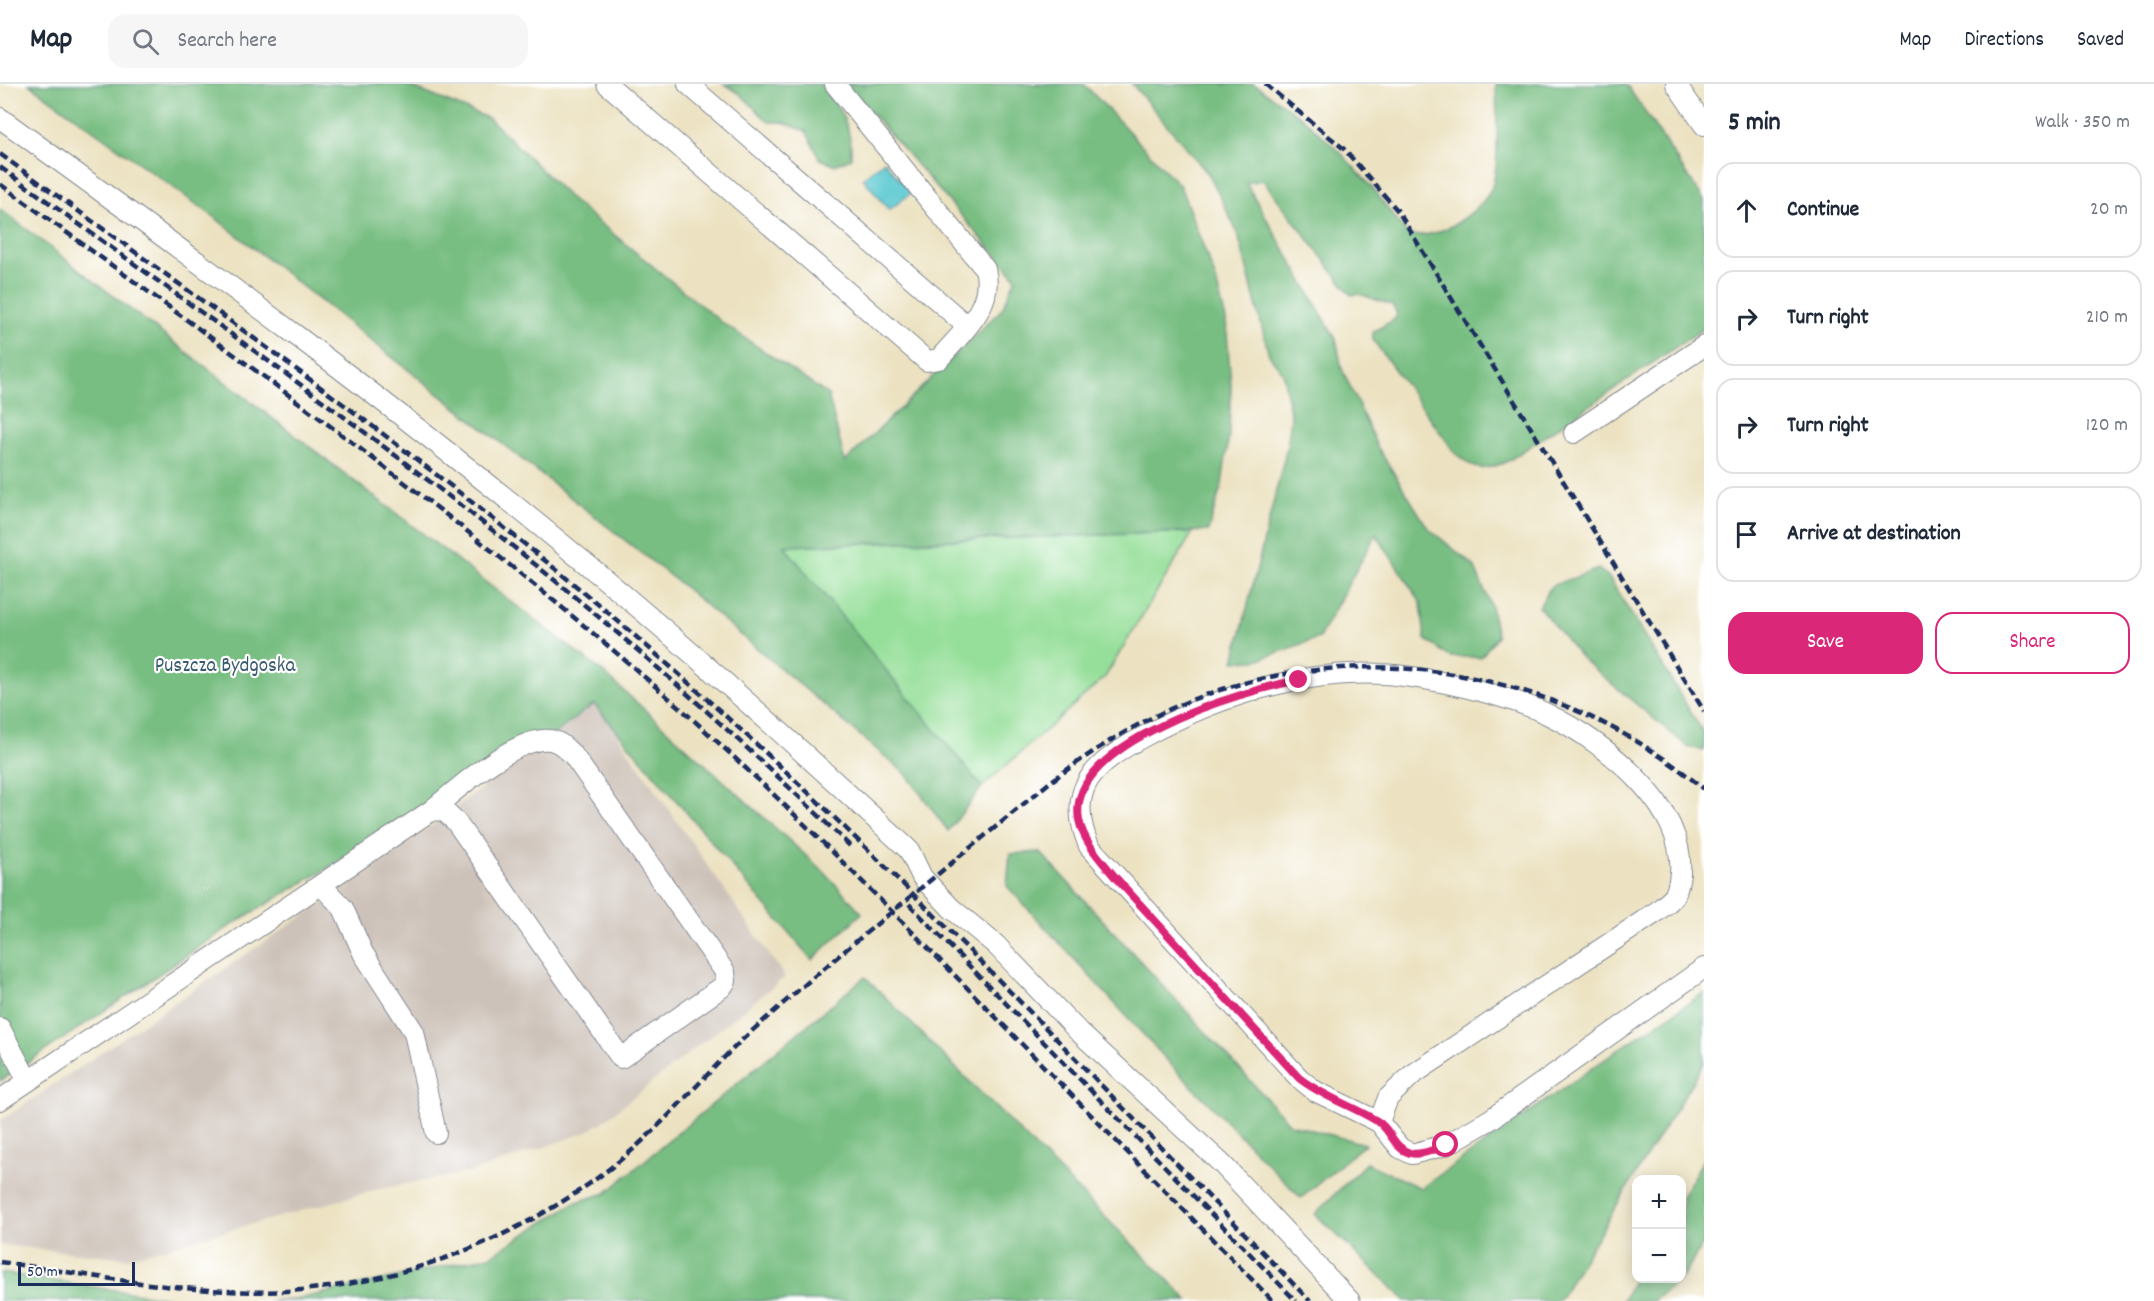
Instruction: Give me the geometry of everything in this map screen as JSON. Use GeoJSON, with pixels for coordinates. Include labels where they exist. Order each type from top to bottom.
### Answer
{"type":"FeatureCollection","features":[{"type":"Feature","properties":{"kind":"street"},"geometry":{"type":"LineString","coordinates":[[607,84],[927,361],[939,359],[967,326],[986,297],[988,290],[985,269],[835,84]]}},
{"type":"Feature","properties":{"kind":"street"},"geometry":{"type":"LineString","coordinates":[[688,84],[967,326]]}},
{"type":"Feature","properties":{"kind":"street"},"geometry":{"type":"LineString","coordinates":[[1676,84],[1704,125]]}},
{"type":"Feature","properties":{"kind":"street"},"geometry":{"type":"LineString","coordinates":[[0,118],[221,279],[426,436],[584,562],[752,705],[909,850],[922,877],[951,908],[996,945],[1079,1032],[1222,1164],[1350,1301]]}},
{"type":"Feature","properties":{"kind":"street"},"geometry":{"type":"LineString","coordinates":[[1574,434],[1704,346]]}},
{"type":"Feature","properties":{"kind":"street"},"geometry":{"type":"LineString","coordinates":[[1379,1122],[1388,1098],[1412,1075],[1655,913],[1674,897],[1683,877],[1687,856],[1683,833],[1670,808],[1652,786],[1611,753],[1547,714],[1477,691],[1411,676],[1334,675],[1255,689],[1181,716],[1124,747],[1101,765],[1087,784],[1078,804],[1079,820],[1089,846],[1299,1078],[1315,1091],[1379,1122],[1400,1148],[1412,1154],[1446,1145],[1491,1119],[1704,968]]}},
{"type":"Feature","properties":{"kind":"street"},"geometry":{"type":"LineString","coordinates":[[0,1100],[322,886],[432,810],[467,780],[516,749],[535,741],[551,740],[562,744],[573,755],[725,972],[726,981],[722,987],[621,1058],[456,822],[444,811],[432,810]]}},
{"type":"Feature","properties":{"kind":"street"},"geometry":{"type":"LineString","coordinates":[[322,886],[343,908],[363,953],[414,1032],[436,1133]]}},
{"type":"Feature","properties":{"kind":"street"},"geometry":{"type":"LineString","coordinates":[[0,1028],[28,1081]]}},
{"type":"Feature","properties":{"kind":"shaded area"},"geometry":{"type":"Polygon","coordinates":[[[595,703],[785,977],[601,1123],[584,1133],[476,1171],[380,1189],[128,1258],[0,1245],[0,1121],[378,865],[595,703]]]}},
{"type":"Feature","properties":{"kind":"green space"},"geometry":{"type":"Polygon","coordinates":[[[29,84],[404,84],[490,119],[574,202],[720,321],[828,395],[845,462],[1002,309],[1016,278],[846,84],[1084,84],[1180,186],[1215,277],[1226,320],[1231,386],[1229,435],[1222,484],[1208,531],[784,546],[982,787],[948,831],[907,775],[683,586],[214,217],[29,84]]]}},
{"type":"Feature","properties":{"kind":"green space"},"geometry":{"type":"Polygon","coordinates":[[[724,84],[821,84],[844,118],[851,146],[851,158],[835,165],[820,159],[806,131],[782,122],[769,122],[739,93],[724,84]]]}},
{"type":"Feature","properties":{"kind":"green space"},"geometry":{"type":"Polygon","coordinates":[[[1132,84],[1254,84],[1304,119],[1340,152],[1370,185],[1408,235],[1421,235],[1451,226],[1474,211],[1488,195],[1497,158],[1496,84],[1626,84],[1704,200],[1704,328],[1508,461],[1481,468],[1469,464],[1456,454],[1373,340],[1373,332],[1395,319],[1397,314],[1392,305],[1359,294],[1351,295],[1263,180],[1246,183],[1336,339],[1342,369],[1378,448],[1428,528],[1474,566],[1491,606],[1497,636],[1481,657],[1450,657],[1425,639],[1421,603],[1376,534],[1319,638],[1257,660],[1234,661],[1287,447],[1291,418],[1283,373],[1269,355],[1238,234],[1210,176],[1132,84]]]}},
{"type":"Feature","properties":{"kind":"green space","name":"Puszcza Bydgoska"},"geometry":{"type":"Polygon","coordinates":[[[0,209],[604,673],[824,872],[862,913],[812,960],[594,704],[550,737],[238,921],[0,1081],[0,209]]]}},
{"type":"Feature","properties":{"kind":"green space"},"geometry":{"type":"Polygon","coordinates":[[[1193,532],[1105,677],[982,787],[783,546],[1193,532]]]}},
{"type":"Feature","properties":{"kind":"green space"},"geometry":{"type":"Polygon","coordinates":[[[1598,569],[1608,576],[1704,734],[1704,751],[1687,746],[1582,659],[1539,607],[1551,586],[1598,569]]]}},
{"type":"Feature","properties":{"kind":"green space"},"geometry":{"type":"Polygon","coordinates":[[[1040,852],[1290,1124],[1365,1144],[1301,1198],[1176,1070],[1007,886],[1010,854],[1040,852]]]}},
{"type":"Feature","properties":{"kind":"green space"},"geometry":{"type":"Polygon","coordinates":[[[865,977],[1189,1301],[268,1301],[297,1299],[490,1256],[574,1203],[606,1193],[865,977]]]}},
{"type":"Feature","properties":{"kind":"green space"},"geometry":{"type":"Polygon","coordinates":[[[1704,993],[1704,1063],[1635,1175],[1632,1175],[1632,1180],[1558,1301],[1406,1301],[1315,1214],[1366,1163],[1421,1188],[1628,1043],[1704,993]]]}},
{"type":"Feature","properties":{"kind":"green space"},"geometry":{"type":"Polygon","coordinates":[[[1704,1158],[1704,1242],[1686,1271],[1686,1229],[1686,1190],[1704,1158]]]}},
{"type":"Feature","properties":{"kind":"green space"},"geometry":{"type":"Polygon","coordinates":[[[0,1273],[2,1273],[188,1301],[0,1301],[0,1273]]]}},
{"type":"Feature","properties":{"kind":"green space"},"geometry":{"type":"Polygon","coordinates":[[[1632,1283],[1676,1283],[1653,1301],[1622,1301],[1632,1283]]]}},
{"type":"Feature","properties":{"kind":"water"},"geometry":{"type":"Polygon","coordinates":[[[884,161],[911,193],[889,210],[863,178],[884,161]]]}},
{"type":"Feature","properties":{"kind":"railway"},"geometry":{"type":"LineString","coordinates":[[1265,84],[1343,148],[1398,211],[1704,711]]}},
{"type":"Feature","properties":{"kind":"railway"},"geometry":{"type":"LineString","coordinates":[[0,154],[261,343],[433,472],[518,538],[682,677],[764,751],[924,904],[1310,1301]]}},
{"type":"Feature","properties":{"kind":"railway"},"geometry":{"type":"LineString","coordinates":[[0,167],[363,431],[482,522],[672,681],[853,849]]}},
{"type":"Feature","properties":{"kind":"railway"},"geometry":{"type":"LineString","coordinates":[[0,184],[420,494],[583,625],[663,693],[745,767],[864,883],[1273,1301]]}},
{"type":"Feature","properties":{"kind":"railway"},"geometry":{"type":"LineString","coordinates":[[0,1262],[179,1287],[251,1292],[287,1291],[379,1278],[469,1249],[513,1229],[594,1181],[630,1152],[727,1054],[796,992],[1049,783],[1095,751],[1143,722],[1177,706],[1244,683],[1313,670],[1382,667],[1452,674],[1520,690],[1585,714],[1647,748],[1704,789]]}},
{"type":"Feature","properties":{"kind":"railway"},"geometry":{"type":"LineString","coordinates":[[909,904],[1296,1301]]}},
{"type":"Feature","properties":{"kind":"route"},"geometry":{"type":"LineString","coordinates":[[1299,680],[1255,689],[1181,716],[1124,747],[1101,765],[1087,784],[1078,804],[1079,820],[1089,846],[1115,877],[1299,1078],[1315,1091],[1379,1122],[1400,1148],[1412,1154],[1446,1145]]}}]}
